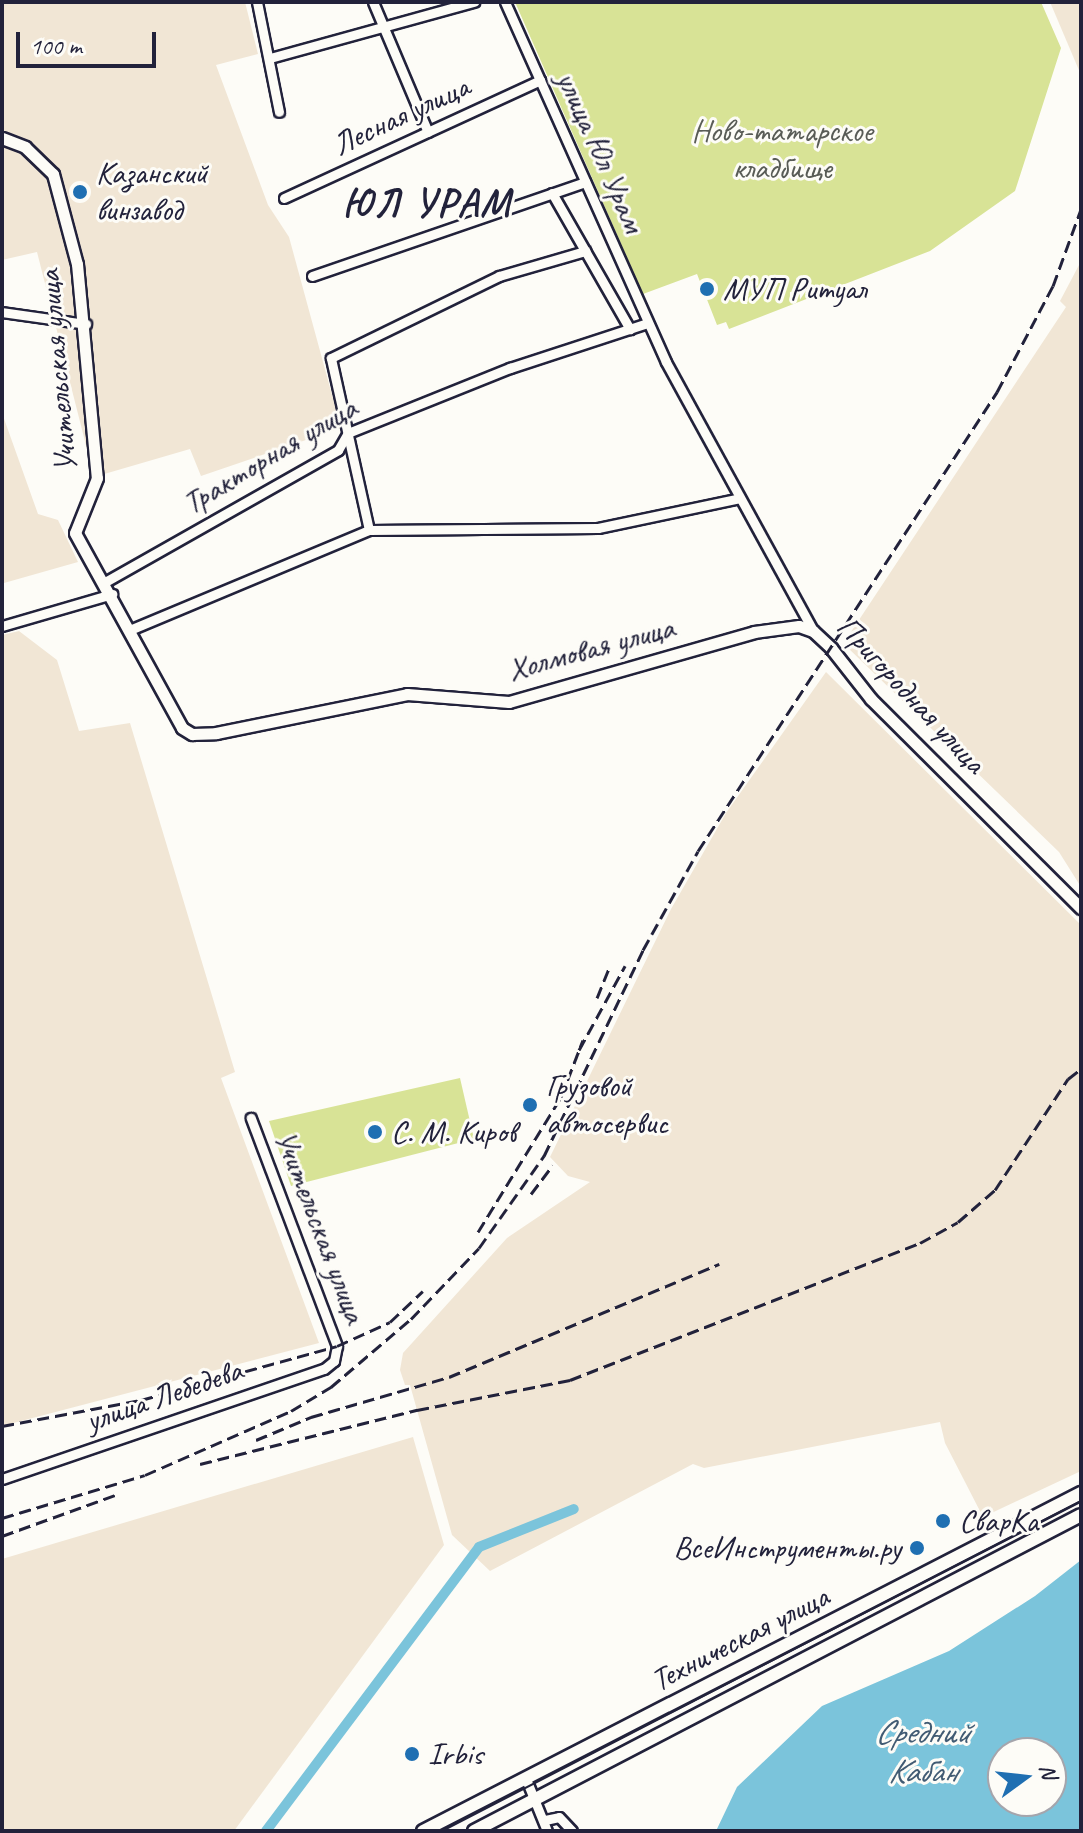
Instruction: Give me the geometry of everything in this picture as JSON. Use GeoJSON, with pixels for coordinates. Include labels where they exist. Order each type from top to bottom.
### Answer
{"type":"FeatureCollection","features":[{"type":"Feature","properties":{"kind":"main road","name":"Техническая улица"},"geometry":{"type":"LineString","coordinates":[[423,1831],[1081,1493]]}},
{"type":"Feature","properties":{"kind":"main road","name":"Техническая улица"},"geometry":{"type":"LineString","coordinates":[[474,1831],[1081,1515]]}},
{"type":"Feature","properties":{"kind":"street"},"geometry":{"type":"LineString","coordinates":[[257,2],[279,112]]}},
{"type":"Feature","properties":{"kind":"street"},"geometry":{"type":"LineString","coordinates":[[373,2],[380,28],[428,132]]}},
{"type":"Feature","properties":{"kind":"street"},"geometry":{"type":"LineString","coordinates":[[270,58],[474,2]]}},
{"type":"Feature","properties":{"kind":"street","name":"улица Юл Урам"},"geometry":{"type":"LineString","coordinates":[[505,2],[648,323]]}},
{"type":"Feature","properties":{"kind":"street","name":"Лесная улица"},"geometry":{"type":"LineString","coordinates":[[284,198],[540,80]]}},
{"type":"Feature","properties":{"kind":"street","name":"Учительская улица"},"geometry":{"type":"LineString","coordinates":[[2,138],[25,147],[53,174],[77,264],[86,324],[97,478],[75,533],[132,629],[174,718],[192,734]]}},
{"type":"Feature","properties":{"kind":"street"},"geometry":{"type":"LineString","coordinates":[[312,276],[585,182]]}},
{"type":"Feature","properties":{"kind":"street"},"geometry":{"type":"LineString","coordinates":[[552,193],[630,329]]}},
{"type":"Feature","properties":{"kind":"street"},"geometry":{"type":"LineString","coordinates":[[369,530],[331,358],[499,276],[585,251]]}},
{"type":"Feature","properties":{"kind":"street"},"geometry":{"type":"LineString","coordinates":[[2,312],[86,324]]}},
{"type":"Feature","properties":{"kind":"street","name":"Тракторная улица"},"geometry":{"type":"LineString","coordinates":[[105,582],[338,450],[348,433],[510,368],[648,323]]}},
{"type":"Feature","properties":{"kind":"street","name":"Пригородная улица"},"geometry":{"type":"LineString","coordinates":[[648,323],[813,631],[871,699],[1081,908]]}},
{"type":"Feature","properties":{"kind":"street"},"geometry":{"type":"LineString","coordinates":[[132,629],[369,530],[598,528],[740,498]]}},
{"type":"Feature","properties":{"kind":"street"},"geometry":{"type":"LineString","coordinates":[[2,626],[112,594]]}},
{"type":"Feature","properties":{"kind":"street","name":"Холмовая улица"},"geometry":{"type":"LineString","coordinates":[[192,734],[407,694],[509,702],[754,632],[784,626],[813,631]]}},
{"type":"Feature","properties":{"kind":"street","name":"Учительская улица"},"geometry":{"type":"LineString","coordinates":[[251,1118],[338,1355]]}},
{"type":"Feature","properties":{"kind":"street","name":"улица Лебедева"},"geometry":{"type":"LineString","coordinates":[[2,1479],[324,1369],[338,1355]]}},
{"type":"Feature","properties":{"kind":"street"},"geometry":{"type":"LineString","coordinates":[[526,1779],[547,1831]]}},
{"type":"Feature","properties":{"kind":"street"},"geometry":{"type":"LineString","coordinates":[[545,1820],[559,1817],[572,1831]]}},
{"type":"Feature","properties":{"kind":"shaded area"},"geometry":{"type":"Polygon","coordinates":[[[2,2],[245,2],[258,54],[216,65],[268,205],[289,237],[341,428],[201,476],[190,449],[94,477],[37,252],[2,260],[2,2]]]}},
{"type":"Feature","properties":{"kind":"shaded area"},"geometry":{"type":"Polygon","coordinates":[[[1050,2],[1081,2],[1081,75],[1050,2]]]}},
{"type":"Feature","properties":{"kind":"shaded area"},"geometry":{"type":"Polygon","coordinates":[[[1079,265],[1081,887],[1059,852],[847,647],[847,638],[1066,307],[1060,301],[1079,265]]]}},
{"type":"Feature","properties":{"kind":"shaded area"},"geometry":{"type":"Polygon","coordinates":[[[2,413],[38,514],[58,520],[78,562],[4,583],[2,413]]]}},
{"type":"Feature","properties":{"kind":"shaded area"},"geometry":{"type":"Polygon","coordinates":[[[19,631],[57,660],[79,731],[130,723],[235,1072],[221,1078],[319,1343],[2,1426],[2,635],[19,631]]]}},
{"type":"Feature","properties":{"kind":"shaded area"},"geometry":{"type":"Polygon","coordinates":[[[826,672],[1081,925],[1081,1471],[983,1517],[945,1443],[940,1422],[704,1468],[693,1464],[490,1571],[452,1535],[410,1385],[405,1385],[400,1370],[403,1353],[507,1238],[590,1182],[568,1176],[550,1157],[671,909],[726,813],[826,672]]]}},
{"type":"Feature","properties":{"kind":"shaded area"},"geometry":{"type":"Polygon","coordinates":[[[413,1437],[444,1545],[234,1831],[2,1831],[2,1559],[413,1437]]]}},
{"type":"Feature","properties":{"kind":"green space","name":"Ново-татарское кладбище"},"geometry":{"type":"Polygon","coordinates":[[[515,2],[1041,2],[1061,48],[1015,191],[930,251],[729,329],[726,322],[717,325],[697,274],[643,294],[515,2]]]}},
{"type":"Feature","properties":{"kind":"green space"},"geometry":{"type":"Polygon","coordinates":[[[460,1078],[474,1139],[291,1186],[269,1121],[460,1078]]]}},
{"type":"Feature","properties":{"kind":"water","name":"Средний Кабан"},"geometry":{"type":"Polygon","coordinates":[[[1081,1560],[1081,1831],[716,1831],[737,1787],[822,1706],[949,1651],[1035,1596],[1081,1560]]]}},
{"type":"Feature","properties":{"kind":"waterway"},"geometry":{"type":"LineString","coordinates":[[266,1831],[479,1547],[574,1509]]}},
{"type":"Feature","properties":{"kind":"tram line"},"geometry":{"type":"LineString","coordinates":[[442,1831],[1081,1501]]}},
{"type":"Feature","properties":{"kind":"railway"},"geometry":{"type":"LineString","coordinates":[[2,1518],[145,1475],[291,1411],[331,1387],[411,1319],[479,1248],[544,1156],[643,950],[698,851],[997,392],[1053,286],[1081,209]]}},
{"type":"Feature","properties":{"kind":"railway"},"geometry":{"type":"LineString","coordinates":[[597,998],[610,965]]}},
{"type":"Feature","properties":{"kind":"railway"},"geometry":{"type":"LineString","coordinates":[[579,1050],[625,966]]}},
{"type":"Feature","properties":{"kind":"railway"},"geometry":{"type":"LineString","coordinates":[[478,1232],[561,1097],[583,1040]]}},
{"type":"Feature","properties":{"kind":"railway"},"geometry":{"type":"LineString","coordinates":[[200,1464],[417,1410],[570,1380],[920,1243],[958,1222],[995,1190],[1068,1079],[1081,1069]]}},
{"type":"Feature","properties":{"kind":"railway"},"geometry":{"type":"LineString","coordinates":[[531,1194],[553,1165]]}},
{"type":"Feature","properties":{"kind":"railway"},"geometry":{"type":"LineString","coordinates":[[256,1440],[311,1417],[449,1377],[719,1264]]}},
{"type":"Feature","properties":{"kind":"railway"},"geometry":{"type":"LineString","coordinates":[[2,1426],[141,1400],[337,1346],[390,1322],[423,1291]]}},
{"type":"Feature","properties":{"kind":"railway"},"geometry":{"type":"LineString","coordinates":[[2,1536],[115,1495]]}},
{"type":"Feature","properties":{"kind":"place","name":"Казанский винзавод"},"geometry":{"type":"Point","coordinates":[80,192]}},
{"type":"Feature","properties":{"kind":"place","name":"МУП Ритуал"},"geometry":{"type":"Point","coordinates":[707,289]}},
{"type":"Feature","properties":{"kind":"place","name":"Грузовой автосервис"},"geometry":{"type":"Point","coordinates":[530,1105]}},
{"type":"Feature","properties":{"kind":"place","name":"С. М. Киров"},"geometry":{"type":"Point","coordinates":[375,1132]}},
{"type":"Feature","properties":{"kind":"place","name":"СварКа"},"geometry":{"type":"Point","coordinates":[943,1521]}},
{"type":"Feature","properties":{"kind":"place","name":"ВсеИнструменты.ру"},"geometry":{"type":"Point","coordinates":[917,1548]}},
{"type":"Feature","properties":{"kind":"place","name":"Irbis"},"geometry":{"type":"Point","coordinates":[412,1754]}},
{"type":"Feature","properties":{"kind":"district","name":"ЮЛ УРАМ"},"geometry":{"type":"Point","coordinates":[427,203]}}]}
